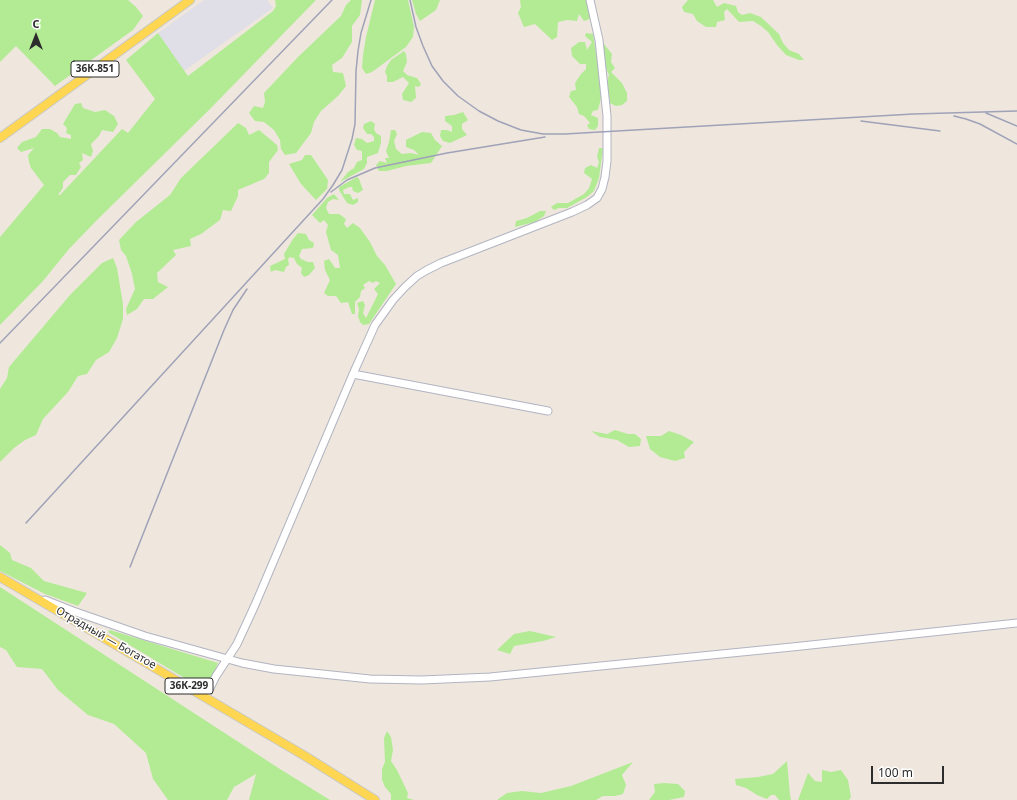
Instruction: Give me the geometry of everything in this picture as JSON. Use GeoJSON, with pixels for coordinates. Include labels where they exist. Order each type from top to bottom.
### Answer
{"type":"FeatureCollection","features":[{"type":"Feature","properties":{"kind":"main road","name":"36К-851"},"geometry":{"type":"LineString","coordinates":[[0,138],[190,0]]}},
{"type":"Feature","properties":{"kind":"main road","name":"Отрадный — Богатое"},"geometry":{"type":"LineString","coordinates":[[0,577],[206,696],[375,800]]}},
{"type":"Feature","properties":{"kind":"street"},"geometry":{"type":"LineString","coordinates":[[206,696],[216,676],[237,644],[255,605],[353,374],[383,312],[404,287],[417,276],[441,263],[587,205],[596,198],[602,189],[607,161],[608,132],[599,40],[590,0]]}},
{"type":"Feature","properties":{"kind":"street"},"geometry":{"type":"LineString","coordinates":[[353,374],[548,412]]}},
{"type":"Feature","properties":{"kind":"street"},"geometry":{"type":"LineString","coordinates":[[30,594],[73,611],[145,636],[227,660],[274,669],[370,679],[455,679],[490,677],[1017,623]]}},
{"type":"Feature","properties":{"kind":"shaded area"},"geometry":{"type":"Polygon","coordinates":[[[204,0],[267,0],[273,8],[184,71],[158,33],[204,0]]]}},
{"type":"Feature","properties":{"kind":"green space"},"geometry":{"type":"Polygon","coordinates":[[[0,0],[128,0],[143,16],[133,30],[55,86],[16,46],[0,62],[0,0]]]}},
{"type":"Feature","properties":{"kind":"green space"},"geometry":{"type":"Polygon","coordinates":[[[275,0],[316,0],[210,109],[96,221],[69,249],[43,281],[0,325],[0,237],[44,185],[31,168],[29,162],[28,155],[34,148],[21,152],[17,148],[22,142],[36,137],[42,129],[50,129],[57,133],[60,137],[71,139],[71,135],[66,133],[67,128],[63,124],[75,104],[81,103],[83,108],[95,112],[105,110],[114,116],[118,124],[113,132],[102,130],[99,136],[91,144],[93,151],[91,157],[82,153],[83,160],[79,163],[81,167],[76,175],[70,175],[63,182],[63,188],[58,195],[60,195],[122,129],[128,133],[155,99],[126,60],[158,33],[188,76],[273,11],[276,6],[275,0]]]}},
{"type":"Feature","properties":{"kind":"green space"},"geometry":{"type":"Polygon","coordinates":[[[351,0],[362,0],[360,15],[352,26],[352,42],[342,58],[332,65],[333,72],[343,73],[346,86],[338,96],[321,111],[314,122],[311,133],[296,153],[285,155],[281,149],[280,140],[274,130],[264,122],[255,121],[249,113],[254,106],[263,108],[265,102],[264,93],[298,57],[341,16],[346,5],[351,0]]]}},
{"type":"Feature","properties":{"kind":"green space"},"geometry":{"type":"Polygon","coordinates":[[[375,0],[408,0],[414,27],[413,37],[406,47],[372,72],[366,74],[362,68],[363,55],[375,0]]]}},
{"type":"Feature","properties":{"kind":"green space"},"geometry":{"type":"Polygon","coordinates":[[[412,0],[440,0],[436,10],[420,21],[416,14],[412,0]]]}},
{"type":"Feature","properties":{"kind":"green space"},"geometry":{"type":"Polygon","coordinates":[[[520,0],[586,0],[590,19],[584,21],[579,14],[577,21],[567,20],[558,22],[557,37],[552,40],[535,24],[524,27],[518,13],[521,7],[520,0]]]}},
{"type":"Feature","properties":{"kind":"green space"},"geometry":{"type":"Polygon","coordinates":[[[688,0],[713,0],[717,7],[724,3],[736,6],[738,12],[742,15],[750,13],[761,17],[779,34],[783,43],[789,50],[799,54],[804,60],[799,60],[786,55],[768,32],[761,26],[753,21],[739,22],[727,9],[724,12],[725,20],[717,22],[716,27],[706,27],[697,21],[693,14],[684,12],[682,7],[688,0]]]}},
{"type":"Feature","properties":{"kind":"green space"},"geometry":{"type":"Polygon","coordinates":[[[586,33],[593,34],[599,73],[601,98],[598,110],[593,111],[591,115],[598,118],[598,126],[595,130],[589,129],[587,125],[590,123],[584,116],[579,114],[577,107],[569,97],[571,91],[576,90],[575,83],[586,69],[586,64],[580,64],[572,56],[571,48],[579,42],[585,42],[587,50],[592,42],[585,36],[586,33]]]}},
{"type":"Feature","properties":{"kind":"green space"},"geometry":{"type":"Polygon","coordinates":[[[603,43],[612,54],[611,62],[615,68],[611,72],[622,83],[627,93],[627,101],[622,105],[616,106],[610,103],[607,82],[609,75],[605,66],[603,43]]]}},
{"type":"Feature","properties":{"kind":"green space"},"geometry":{"type":"Polygon","coordinates":[[[404,51],[407,62],[403,71],[407,75],[417,78],[421,84],[419,87],[415,86],[416,98],[411,102],[403,100],[402,94],[409,83],[403,77],[393,82],[387,82],[385,72],[391,60],[404,51]]]}},
{"type":"Feature","properties":{"kind":"green space"},"geometry":{"type":"Polygon","coordinates":[[[463,112],[468,120],[462,124],[462,129],[467,135],[450,143],[443,141],[440,136],[441,130],[452,132],[452,126],[445,121],[445,116],[463,112]]]}},
{"type":"Feature","properties":{"kind":"green space"},"geometry":{"type":"Polygon","coordinates":[[[371,121],[375,124],[374,129],[376,133],[381,136],[381,143],[378,153],[367,157],[367,163],[364,169],[340,182],[348,172],[354,168],[357,162],[362,160],[362,151],[357,150],[354,145],[356,138],[362,139],[367,143],[374,141],[374,137],[371,134],[367,134],[363,128],[364,124],[371,121]]]}},
{"type":"Feature","properties":{"kind":"green space"},"geometry":{"type":"Polygon","coordinates":[[[238,123],[246,128],[249,135],[259,130],[277,145],[278,150],[269,162],[269,173],[264,179],[238,190],[238,196],[231,211],[223,210],[220,220],[201,234],[190,239],[191,246],[173,250],[176,255],[157,273],[158,282],[168,287],[153,299],[144,299],[137,309],[127,315],[126,309],[135,289],[132,274],[126,256],[121,250],[119,240],[136,222],[170,195],[181,178],[238,123]]]}},
{"type":"Feature","properties":{"kind":"green space"},"geometry":{"type":"Polygon","coordinates":[[[391,130],[395,130],[397,134],[394,141],[396,149],[402,154],[411,153],[419,155],[414,150],[406,147],[406,140],[422,132],[431,133],[435,140],[442,146],[431,163],[406,166],[387,171],[379,171],[376,165],[380,161],[387,163],[385,158],[389,158],[386,151],[391,130]]]}},
{"type":"Feature","properties":{"kind":"green space"},"geometry":{"type":"Polygon","coordinates":[[[599,148],[603,148],[599,178],[594,191],[587,197],[567,208],[559,208],[554,210],[551,207],[557,203],[568,203],[584,194],[589,188],[592,179],[584,173],[585,168],[591,165],[597,168],[599,162],[597,157],[599,148]]]}},
{"type":"Feature","properties":{"kind":"green space"},"geometry":{"type":"Polygon","coordinates":[[[305,155],[311,155],[328,180],[327,189],[316,200],[301,184],[289,164],[302,160],[305,155]]]}},
{"type":"Feature","properties":{"kind":"green space"},"geometry":{"type":"Polygon","coordinates":[[[357,177],[363,190],[358,193],[353,191],[352,187],[349,187],[343,190],[344,194],[350,194],[353,200],[358,198],[358,202],[353,205],[347,203],[339,190],[339,187],[357,177]]]}},
{"type":"Feature","properties":{"kind":"green space"},"geometry":{"type":"Polygon","coordinates":[[[334,194],[339,200],[333,199],[328,202],[326,208],[329,214],[339,214],[346,219],[344,224],[347,228],[353,223],[360,228],[396,284],[369,324],[363,325],[360,322],[357,303],[363,301],[365,305],[363,313],[366,318],[378,294],[374,289],[380,283],[376,281],[373,283],[369,281],[363,285],[365,288],[361,291],[360,297],[355,302],[355,314],[352,314],[348,302],[341,303],[336,296],[328,296],[324,293],[330,280],[325,270],[324,261],[329,259],[335,268],[340,268],[338,255],[331,250],[326,232],[328,225],[324,220],[320,223],[312,215],[327,198],[334,194]]]}},
{"type":"Feature","properties":{"kind":"green space"},"geometry":{"type":"Polygon","coordinates":[[[540,211],[546,211],[544,216],[535,222],[515,227],[516,221],[527,218],[540,211]]]}},
{"type":"Feature","properties":{"kind":"green space"},"geometry":{"type":"Polygon","coordinates":[[[298,233],[306,234],[309,240],[314,243],[313,248],[302,249],[299,256],[301,259],[308,262],[313,262],[315,268],[309,275],[304,277],[301,273],[302,268],[297,264],[294,258],[290,257],[288,259],[289,265],[286,267],[284,272],[275,270],[271,272],[270,266],[285,259],[284,254],[298,233]]]}},
{"type":"Feature","properties":{"kind":"green space"},"geometry":{"type":"Polygon","coordinates":[[[113,258],[117,268],[123,304],[123,319],[117,338],[109,352],[96,360],[87,374],[78,376],[68,392],[43,419],[36,435],[25,440],[14,448],[0,462],[0,389],[7,378],[9,367],[70,295],[102,263],[113,258]]]}},
{"type":"Feature","properties":{"kind":"green space"},"geometry":{"type":"Polygon","coordinates":[[[615,430],[628,434],[635,434],[641,439],[640,446],[629,447],[617,440],[600,437],[591,431],[607,434],[615,430]]]}},
{"type":"Feature","properties":{"kind":"green space"},"geometry":{"type":"Polygon","coordinates":[[[669,431],[694,442],[684,452],[685,458],[675,461],[660,457],[650,449],[646,436],[661,436],[669,431]]]}},
{"type":"Feature","properties":{"kind":"green space"},"geometry":{"type":"Polygon","coordinates":[[[0,545],[10,553],[12,560],[31,568],[44,581],[87,593],[78,606],[45,594],[0,571],[0,545]]]}},
{"type":"Feature","properties":{"kind":"green space"},"geometry":{"type":"Polygon","coordinates":[[[0,587],[330,800],[249,800],[256,774],[234,787],[227,800],[168,800],[153,779],[146,753],[114,724],[88,715],[58,690],[42,669],[17,667],[6,650],[0,647],[0,587]]]}},
{"type":"Feature","properties":{"kind":"green space"},"geometry":{"type":"Polygon","coordinates":[[[110,630],[218,663],[206,691],[108,632],[110,630]]]}},
{"type":"Feature","properties":{"kind":"green space"},"geometry":{"type":"Polygon","coordinates":[[[530,631],[556,637],[514,646],[510,654],[497,650],[514,634],[530,631]]]}},
{"type":"Feature","properties":{"kind":"green space"},"geometry":{"type":"Polygon","coordinates":[[[387,731],[391,737],[393,750],[391,761],[408,793],[407,798],[414,800],[391,800],[391,794],[385,787],[382,780],[382,769],[385,762],[384,738],[387,731]]]}},
{"type":"Feature","properties":{"kind":"green space"},"geometry":{"type":"Polygon","coordinates":[[[787,761],[791,800],[779,800],[775,795],[771,795],[767,799],[746,788],[736,785],[735,779],[773,774],[787,761]]]}},
{"type":"Feature","properties":{"kind":"green space"},"geometry":{"type":"Polygon","coordinates":[[[633,762],[622,775],[626,785],[623,794],[603,796],[596,800],[497,800],[507,793],[522,791],[541,793],[571,786],[633,762]]]}},
{"type":"Feature","properties":{"kind":"green space"},"geometry":{"type":"Polygon","coordinates":[[[822,770],[831,772],[841,770],[848,780],[851,797],[849,800],[798,800],[808,773],[815,781],[822,782],[822,770]]]}},
{"type":"Feature","properties":{"kind":"green space"},"geometry":{"type":"Polygon","coordinates":[[[654,784],[678,784],[685,791],[684,797],[669,800],[649,800],[655,792],[654,784]]]}},
{"type":"Feature","properties":{"kind":"railway"},"geometry":{"type":"LineString","coordinates":[[0,343],[332,0]]}},
{"type":"Feature","properties":{"kind":"railway"},"geometry":{"type":"LineString","coordinates":[[26,523],[323,199],[333,185],[342,170],[352,139],[355,124],[358,51],[361,33],[371,0]]}},
{"type":"Feature","properties":{"kind":"railway"},"geometry":{"type":"LineString","coordinates":[[410,0],[416,27],[423,46],[432,66],[443,81],[458,96],[479,111],[498,121],[521,130],[543,134],[565,134],[913,114],[1017,111]]}},
{"type":"Feature","properties":{"kind":"railway"},"geometry":{"type":"LineString","coordinates":[[986,113],[1017,126]]}},
{"type":"Feature","properties":{"kind":"railway"},"geometry":{"type":"LineString","coordinates":[[954,116],[980,124],[1017,144]]}},
{"type":"Feature","properties":{"kind":"railway"},"geometry":{"type":"LineString","coordinates":[[861,121],[940,131]]}},
{"type":"Feature","properties":{"kind":"railway"},"geometry":{"type":"LineString","coordinates":[[331,192],[347,180],[375,168],[447,153],[545,137]]}},
{"type":"Feature","properties":{"kind":"railway"},"geometry":{"type":"LineString","coordinates":[[130,567],[224,330],[233,310],[247,289]]}}]}
